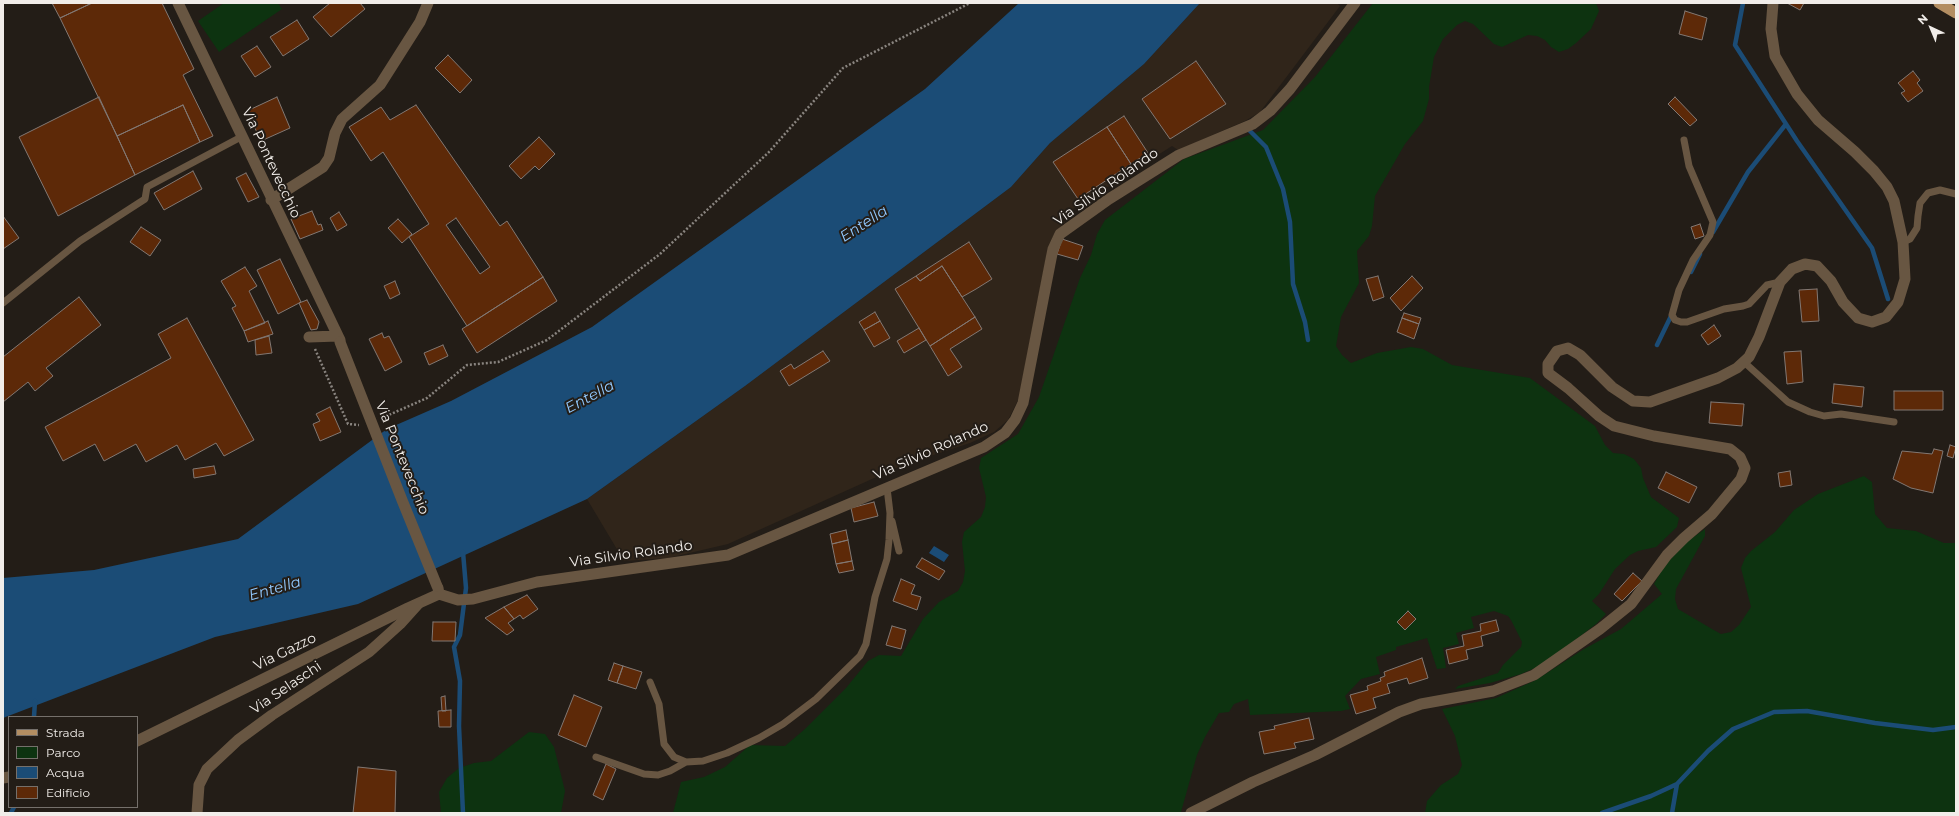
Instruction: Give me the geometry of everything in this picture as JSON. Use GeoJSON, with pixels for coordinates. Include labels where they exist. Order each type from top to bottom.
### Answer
{"type":"FeatureCollection","features":[{"type":"Feature","properties":{"kind":"main road"},"geometry":{"type":"LineString","coordinates":[[1939,3],[1956,13]]}},
{"type":"Feature","properties":{"kind":"street","name":"Via Pontevecchio"},"geometry":{"type":"LineString","coordinates":[[178,3],[271,200],[339,339],[438,590]]}},
{"type":"Feature","properties":{"kind":"street"},"geometry":{"type":"LineString","coordinates":[[271,200],[323,167],[329,158],[335,133],[342,119],[380,85],[420,22],[428,3]]}},
{"type":"Feature","properties":{"kind":"street","name":"Via Silvio Rolando"},"geometry":{"type":"LineString","coordinates":[[438,590],[458,600],[473,598],[537,582],[728,556],[984,446],[1005,433],[1015,420],[1022,403],[1053,249],[1060,234],[1109,200],[1179,155],[1253,124],[1270,111],[1290,89],[1355,3]]}},
{"type":"Feature","properties":{"kind":"street"},"geometry":{"type":"LineString","coordinates":[[1191,813],[1254,782],[1315,755],[1399,712],[1421,704],[1493,691],[1534,675],[1600,629],[1631,604],[1667,555],[1712,514],[1741,479],[1745,468],[1740,457],[1730,449],[1647,434],[1614,426],[1599,416],[1568,388],[1548,373],[1548,364],[1557,351],[1568,348],[1580,355],[1612,388],[1633,402],[1650,402],[1718,378],[1737,368],[1744,362],[1749,357],[1759,337],[1780,282],[1792,270],[1805,264],[1817,266],[1831,281],[1843,302],[1858,318],[1872,322],[1886,317],[1898,302],[1905,279],[1903,242],[1894,201],[1887,187],[1855,152],[1818,120],[1797,94],[1776,56],[1771,29],[1773,3]]}},
{"type":"Feature","properties":{"kind":"street"},"geometry":{"type":"LineString","coordinates":[[309,336],[339,339]]}},
{"type":"Feature","properties":{"kind":"street","name":"Via Gazzo"},"geometry":{"type":"LineString","coordinates":[[138,741],[418,604],[438,590]]}},
{"type":"Feature","properties":{"kind":"street","name":"Via Selaschi"},"geometry":{"type":"LineString","coordinates":[[197,813],[199,785],[207,769],[238,740],[272,715],[369,652],[400,624],[418,604]]}},
{"type":"Feature","properties":{"kind":"lane"},"geometry":{"type":"LineString","coordinates":[[3,303],[80,241],[145,199],[147,187],[241,137]]}},
{"type":"Feature","properties":{"kind":"lane"},"geometry":{"type":"LineString","coordinates":[[1684,140],[1689,166],[1713,222],[1710,235],[1693,260],[1679,290],[1672,315],[1675,320],[1687,322],[1724,309],[1749,304],[1767,285],[1780,282]]}},
{"type":"Feature","properties":{"kind":"lane"},"geometry":{"type":"LineString","coordinates":[[1903,242],[1910,239],[1917,228],[1920,204],[1928,192],[1940,190],[1956,194]]}},
{"type":"Feature","properties":{"kind":"lane"},"geometry":{"type":"LineString","coordinates":[[1744,362],[1788,402],[1810,412],[1824,416],[1841,414],[1894,422]]}},
{"type":"Feature","properties":{"kind":"lane"},"geometry":{"type":"LineString","coordinates":[[887,488],[890,513],[899,551]]}},
{"type":"Feature","properties":{"kind":"lane"},"geometry":{"type":"LineString","coordinates":[[650,682],[659,704],[664,744],[674,758],[686,762],[703,761],[727,753],[783,724],[816,699],[860,656],[866,644],[875,597],[886,559],[890,513]]}},
{"type":"Feature","properties":{"kind":"lane"},"geometry":{"type":"LineString","coordinates":[[596,757],[644,774],[658,775],[670,771],[686,762]]}},
{"type":"Feature","properties":{"kind":"path"},"geometry":{"type":"LineString","coordinates":[[376,420],[427,398],[467,365],[498,362],[547,340],[660,254],[769,152],[843,68],[970,3]]}},
{"type":"Feature","properties":{"kind":"path"},"geometry":{"type":"LineString","coordinates":[[309,336],[348,424],[365,425]]}},
{"type":"Feature","properties":{"kind":"shaded area"},"geometry":{"type":"Polygon","coordinates":[[[1200,3],[1337,3],[1340,6],[1260,112],[1245,121],[1178,150],[1172,146],[1062,216],[1065,223],[1055,232],[1048,247],[1019,398],[1008,420],[994,432],[970,443],[903,465],[728,544],[668,558],[624,561],[587,499],[745,386],[1011,187],[1050,143],[1144,64],[1200,3]]]}},
{"type":"Feature","properties":{"kind":"green space"},"geometry":{"type":"Polygon","coordinates":[[[224,3],[278,3],[282,9],[219,52],[198,21],[224,3]]]}},
{"type":"Feature","properties":{"kind":"green space"},"geometry":{"type":"Polygon","coordinates":[[[1373,3],[1596,3],[1599,11],[1591,29],[1568,49],[1559,52],[1551,47],[1545,40],[1537,36],[1528,35],[1502,47],[1494,44],[1473,24],[1465,21],[1457,25],[1443,39],[1434,57],[1429,87],[1429,99],[1423,121],[1405,144],[1375,196],[1372,226],[1369,236],[1357,251],[1359,283],[1341,317],[1336,346],[1342,355],[1351,363],[1377,353],[1411,347],[1423,349],[1452,365],[1530,378],[1595,426],[1605,445],[1613,453],[1624,454],[1634,459],[1641,468],[1643,478],[1651,497],[1679,518],[1677,527],[1656,547],[1638,551],[1630,555],[1615,569],[1599,594],[1592,601],[1606,614],[1596,624],[1544,664],[1521,674],[1490,683],[1455,689],[1458,686],[1498,673],[1503,665],[1521,647],[1522,642],[1508,616],[1494,611],[1471,617],[1474,628],[1456,633],[1459,644],[1443,648],[1446,668],[1437,669],[1427,638],[1396,647],[1396,650],[1376,657],[1380,674],[1361,679],[1345,696],[1350,709],[1341,711],[1250,715],[1248,699],[1234,704],[1229,712],[1219,713],[1205,737],[1197,755],[1181,812],[1179,813],[673,813],[681,782],[704,777],[725,767],[750,745],[785,746],[805,729],[846,688],[868,661],[879,655],[901,656],[923,619],[939,602],[958,591],[963,582],[965,571],[962,542],[964,532],[981,517],[985,507],[986,497],[979,468],[981,458],[1018,434],[1039,397],[1080,278],[1091,255],[1097,234],[1105,220],[1184,159],[1263,130],[1315,77],[1373,3]]]}},
{"type":"Feature","properties":{"kind":"green space"},"geometry":{"type":"Polygon","coordinates":[[[1864,476],[1872,482],[1875,514],[1887,528],[1916,531],[1944,543],[1956,543],[1956,813],[1425,813],[1427,801],[1441,785],[1458,774],[1462,765],[1455,736],[1442,709],[1496,698],[1536,680],[1584,649],[1621,629],[1662,594],[1654,584],[1665,565],[1688,541],[1705,529],[1705,536],[1676,589],[1675,599],[1678,609],[1721,634],[1731,632],[1739,625],[1751,607],[1741,568],[1745,558],[1751,551],[1775,532],[1794,510],[1818,494],[1864,476]]]}},
{"type":"Feature","properties":{"kind":"green space"},"geometry":{"type":"Polygon","coordinates":[[[529,732],[545,734],[554,747],[565,791],[561,813],[441,813],[439,792],[447,778],[459,768],[474,763],[491,761],[529,732]]]}},
{"type":"Feature","properties":{"kind":"water","name":"Entella"},"geometry":{"type":"Polygon","coordinates":[[[1019,3],[1200,3],[1144,64],[1050,143],[1011,187],[745,386],[587,499],[358,604],[215,637],[3,718],[3,578],[94,570],[238,539],[387,429],[451,401],[592,327],[925,89],[1019,3]]]}},
{"type":"Feature","properties":{"kind":"water"},"geometry":{"type":"Polygon","coordinates":[[[934,546],[949,555],[944,562],[929,553],[934,546]]]}},
{"type":"Feature","properties":{"kind":"building"},"geometry":{"type":"Polygon","coordinates":[[[52,3],[92,3],[60,18],[52,3]]]}},
{"type":"Feature","properties":{"kind":"building"},"geometry":{"type":"Polygon","coordinates":[[[92,3],[162,3],[194,69],[183,75],[213,136],[200,142],[183,105],[117,136],[60,18],[92,3]]]}},
{"type":"Feature","properties":{"kind":"building"},"geometry":{"type":"Polygon","coordinates":[[[330,3],[360,3],[365,9],[331,37],[313,17],[330,3]]]}},
{"type":"Feature","properties":{"kind":"building"},"geometry":{"type":"Polygon","coordinates":[[[1787,3],[1804,3],[1800,10],[1787,3]]]}},
{"type":"Feature","properties":{"kind":"building"},"geometry":{"type":"Polygon","coordinates":[[[1685,11],[1707,18],[1702,40],[1679,34],[1685,11]]]}},
{"type":"Feature","properties":{"kind":"building"},"geometry":{"type":"Polygon","coordinates":[[[297,20],[309,39],[283,56],[270,37],[297,20]]]}},
{"type":"Feature","properties":{"kind":"building"},"geometry":{"type":"Polygon","coordinates":[[[257,46],[271,67],[255,77],[241,56],[257,46]]]}},
{"type":"Feature","properties":{"kind":"building"},"geometry":{"type":"Polygon","coordinates":[[[448,55],[472,80],[460,93],[435,68],[448,55]]]}},
{"type":"Feature","properties":{"kind":"building"},"geometry":{"type":"Polygon","coordinates":[[[1196,61],[1226,104],[1170,139],[1142,99],[1196,61]]]}},
{"type":"Feature","properties":{"kind":"building"},"geometry":{"type":"Polygon","coordinates":[[[1913,71],[1920,80],[1917,83],[1923,91],[1908,102],[1901,93],[1905,91],[1898,83],[1913,71]]]}},
{"type":"Feature","properties":{"kind":"building"},"geometry":{"type":"Polygon","coordinates":[[[99,97],[135,175],[58,216],[19,137],[99,97]]]}},
{"type":"Feature","properties":{"kind":"building"},"geometry":{"type":"Polygon","coordinates":[[[277,97],[290,128],[261,141],[247,111],[277,97]]]}},
{"type":"Feature","properties":{"kind":"building"},"geometry":{"type":"Polygon","coordinates":[[[1675,97],[1697,120],[1690,126],[1668,104],[1675,97]]]}},
{"type":"Feature","properties":{"kind":"building"},"geometry":{"type":"Polygon","coordinates":[[[183,105],[200,142],[135,175],[117,136],[183,105]]]}},
{"type":"Feature","properties":{"kind":"building"},"geometry":{"type":"Polygon","coordinates":[[[416,105],[500,226],[507,221],[543,277],[467,326],[409,237],[429,224],[383,152],[371,161],[349,127],[381,107],[390,120],[416,105]],[[456,218],[446,225],[480,274],[490,267],[456,218]]]}},
{"type":"Feature","properties":{"kind":"building"},"geometry":{"type":"Polygon","coordinates":[[[1124,116],[1148,153],[1131,164],[1107,127],[1124,116]]]}},
{"type":"Feature","properties":{"kind":"building"},"geometry":{"type":"Polygon","coordinates":[[[1107,127],[1131,164],[1078,199],[1053,162],[1107,127]]]}},
{"type":"Feature","properties":{"kind":"building"},"geometry":{"type":"Polygon","coordinates":[[[539,137],[555,154],[539,170],[535,166],[521,179],[509,166],[539,137]]]}},
{"type":"Feature","properties":{"kind":"building"},"geometry":{"type":"Polygon","coordinates":[[[193,171],[202,189],[164,210],[154,193],[193,171]]]}},
{"type":"Feature","properties":{"kind":"building"},"geometry":{"type":"Polygon","coordinates":[[[246,173],[259,197],[248,202],[236,178],[246,173]]]}},
{"type":"Feature","properties":{"kind":"building"},"geometry":{"type":"Polygon","coordinates":[[[312,211],[318,225],[321,224],[323,230],[300,239],[291,219],[312,211]]]}},
{"type":"Feature","properties":{"kind":"building"},"geometry":{"type":"Polygon","coordinates":[[[339,212],[347,225],[337,231],[330,218],[339,212]]]}},
{"type":"Feature","properties":{"kind":"building"},"geometry":{"type":"Polygon","coordinates":[[[3,216],[19,238],[3,249],[3,216]]]}},
{"type":"Feature","properties":{"kind":"building"},"geometry":{"type":"Polygon","coordinates":[[[398,219],[412,234],[402,243],[388,228],[398,219]]]}},
{"type":"Feature","properties":{"kind":"building"},"geometry":{"type":"Polygon","coordinates":[[[1700,224],[1704,236],[1695,239],[1691,227],[1700,224]]]}},
{"type":"Feature","properties":{"kind":"building"},"geometry":{"type":"Polygon","coordinates":[[[141,227],[161,240],[150,256],[130,242],[141,227]]]}},
{"type":"Feature","properties":{"kind":"building"},"geometry":{"type":"Polygon","coordinates":[[[1062,239],[1083,246],[1078,260],[1057,254],[1062,239]]]}},
{"type":"Feature","properties":{"kind":"building"},"geometry":{"type":"Polygon","coordinates":[[[969,242],[992,279],[962,297],[942,266],[920,281],[916,276],[969,242]]]}},
{"type":"Feature","properties":{"kind":"building"},"geometry":{"type":"Polygon","coordinates":[[[280,259],[301,302],[278,314],[257,270],[280,259]]]}},
{"type":"Feature","properties":{"kind":"building"},"geometry":{"type":"Polygon","coordinates":[[[942,266],[975,317],[930,346],[895,289],[916,276],[920,281],[942,266]]]}},
{"type":"Feature","properties":{"kind":"building"},"geometry":{"type":"Polygon","coordinates":[[[245,267],[257,286],[249,291],[265,323],[244,331],[232,308],[236,306],[221,281],[245,267]]]}},
{"type":"Feature","properties":{"kind":"building"},"geometry":{"type":"Polygon","coordinates":[[[1378,276],[1384,297],[1373,301],[1366,279],[1378,276]]]}},
{"type":"Feature","properties":{"kind":"building"},"geometry":{"type":"Polygon","coordinates":[[[1412,276],[1423,288],[1401,311],[1390,298],[1412,276]]]}},
{"type":"Feature","properties":{"kind":"building"},"geometry":{"type":"Polygon","coordinates":[[[543,277],[557,301],[477,353],[462,329],[543,277]]]}},
{"type":"Feature","properties":{"kind":"building"},"geometry":{"type":"Polygon","coordinates":[[[395,281],[400,294],[390,299],[384,286],[395,281]]]}},
{"type":"Feature","properties":{"kind":"building"},"geometry":{"type":"Polygon","coordinates":[[[1817,289],[1819,321],[1802,322],[1799,290],[1817,289]]]}},
{"type":"Feature","properties":{"kind":"building"},"geometry":{"type":"Polygon","coordinates":[[[79,297],[101,325],[46,368],[53,376],[35,391],[28,382],[3,402],[3,357],[79,297]]]}},
{"type":"Feature","properties":{"kind":"building"},"geometry":{"type":"Polygon","coordinates":[[[307,300],[319,322],[317,329],[311,330],[299,303],[307,300]]]}},
{"type":"Feature","properties":{"kind":"building"},"geometry":{"type":"Polygon","coordinates":[[[875,312],[880,321],[864,330],[859,322],[875,312]]]}},
{"type":"Feature","properties":{"kind":"building"},"geometry":{"type":"Polygon","coordinates":[[[1404,313],[1421,318],[1419,324],[1402,318],[1404,313]]]}},
{"type":"Feature","properties":{"kind":"building"},"geometry":{"type":"Polygon","coordinates":[[[975,317],[982,329],[950,349],[962,367],[948,376],[930,346],[975,317]]]}},
{"type":"Feature","properties":{"kind":"building"},"geometry":{"type":"Polygon","coordinates":[[[187,318],[254,440],[224,456],[216,443],[185,460],[177,445],[146,462],[136,444],[104,461],[95,444],[63,461],[45,427],[171,358],[158,334],[187,318]]]}},
{"type":"Feature","properties":{"kind":"building"},"geometry":{"type":"Polygon","coordinates":[[[1402,318],[1419,324],[1414,339],[1397,332],[1402,318]]]}},
{"type":"Feature","properties":{"kind":"building"},"geometry":{"type":"Polygon","coordinates":[[[268,321],[273,334],[248,342],[244,331],[268,321]]]}},
{"type":"Feature","properties":{"kind":"building"},"geometry":{"type":"Polygon","coordinates":[[[880,321],[890,338],[874,347],[864,330],[880,321]]]}},
{"type":"Feature","properties":{"kind":"building"},"geometry":{"type":"Polygon","coordinates":[[[1714,325],[1721,336],[1708,345],[1701,335],[1714,325]]]}},
{"type":"Feature","properties":{"kind":"building"},"geometry":{"type":"Polygon","coordinates":[[[919,328],[926,340],[904,353],[897,341],[919,328]]]}},
{"type":"Feature","properties":{"kind":"building"},"geometry":{"type":"Polygon","coordinates":[[[382,333],[384,338],[389,336],[402,362],[385,371],[369,339],[382,333]]]}},
{"type":"Feature","properties":{"kind":"building"},"geometry":{"type":"Polygon","coordinates":[[[269,336],[272,353],[256,355],[255,340],[269,336]]]}},
{"type":"Feature","properties":{"kind":"building"},"geometry":{"type":"Polygon","coordinates":[[[443,345],[448,356],[429,365],[424,353],[443,345]]]}},
{"type":"Feature","properties":{"kind":"building"},"geometry":{"type":"Polygon","coordinates":[[[823,351],[830,361],[789,386],[780,371],[791,364],[794,369],[823,351]]]}},
{"type":"Feature","properties":{"kind":"building"},"geometry":{"type":"Polygon","coordinates":[[[1801,351],[1803,382],[1787,384],[1784,352],[1801,351]]]}},
{"type":"Feature","properties":{"kind":"building"},"geometry":{"type":"Polygon","coordinates":[[[1834,384],[1864,387],[1862,407],[1832,403],[1834,384]]]}},
{"type":"Feature","properties":{"kind":"building"},"geometry":{"type":"Polygon","coordinates":[[[1894,391],[1943,391],[1943,410],[1894,410],[1894,391]]]}},
{"type":"Feature","properties":{"kind":"building"},"geometry":{"type":"Polygon","coordinates":[[[1711,402],[1744,404],[1742,426],[1709,423],[1711,402]]]}},
{"type":"Feature","properties":{"kind":"building"},"geometry":{"type":"Polygon","coordinates":[[[330,407],[341,432],[320,441],[313,424],[320,421],[316,414],[330,407]]]}},
{"type":"Feature","properties":{"kind":"building"},"geometry":{"type":"Polygon","coordinates":[[[1950,445],[1956,447],[1953,458],[1947,456],[1950,445]]]}},
{"type":"Feature","properties":{"kind":"building"},"geometry":{"type":"Polygon","coordinates":[[[1934,449],[1943,451],[1933,493],[1911,488],[1893,479],[1902,451],[1932,454],[1934,449]]]}},
{"type":"Feature","properties":{"kind":"building"},"geometry":{"type":"Polygon","coordinates":[[[214,466],[216,474],[194,478],[193,469],[214,466]]]}},
{"type":"Feature","properties":{"kind":"building"},"geometry":{"type":"Polygon","coordinates":[[[1790,471],[1792,485],[1780,487],[1778,473],[1790,471]]]}},
{"type":"Feature","properties":{"kind":"building"},"geometry":{"type":"Polygon","coordinates":[[[1666,472],[1697,487],[1689,503],[1658,488],[1666,472]]]}},
{"type":"Feature","properties":{"kind":"building"},"geometry":{"type":"Polygon","coordinates":[[[874,502],[878,516],[854,522],[851,508],[874,502]]]}},
{"type":"Feature","properties":{"kind":"building"},"geometry":{"type":"Polygon","coordinates":[[[846,530],[848,540],[832,544],[830,534],[846,530]]]}},
{"type":"Feature","properties":{"kind":"building"},"geometry":{"type":"Polygon","coordinates":[[[848,540],[852,561],[836,564],[832,544],[848,540]]]}},
{"type":"Feature","properties":{"kind":"building"},"geometry":{"type":"Polygon","coordinates":[[[922,558],[945,571],[939,580],[916,567],[922,558]]]}},
{"type":"Feature","properties":{"kind":"building"},"geometry":{"type":"Polygon","coordinates":[[[852,561],[854,570],[839,573],[836,564],[852,561]]]}},
{"type":"Feature","properties":{"kind":"building"},"geometry":{"type":"Polygon","coordinates":[[[1633,573],[1642,581],[1622,601],[1614,594],[1633,573]]]}},
{"type":"Feature","properties":{"kind":"building"},"geometry":{"type":"Polygon","coordinates":[[[901,579],[915,585],[911,594],[921,597],[917,610],[893,601],[901,579]]]}},
{"type":"Feature","properties":{"kind":"building"},"geometry":{"type":"Polygon","coordinates":[[[527,595],[538,609],[523,619],[520,615],[514,619],[504,607],[527,595]]]}},
{"type":"Feature","properties":{"kind":"building"},"geometry":{"type":"Polygon","coordinates":[[[504,607],[514,619],[508,623],[514,630],[507,635],[485,618],[504,607]]]}},
{"type":"Feature","properties":{"kind":"building"},"geometry":{"type":"Polygon","coordinates":[[[1408,611],[1416,619],[1405,630],[1397,622],[1408,611]]]}},
{"type":"Feature","properties":{"kind":"building"},"geometry":{"type":"Polygon","coordinates":[[[1496,620],[1499,631],[1481,636],[1483,646],[1466,650],[1468,659],[1449,664],[1446,650],[1464,646],[1462,635],[1481,631],[1480,624],[1496,620]]]}},
{"type":"Feature","properties":{"kind":"building"},"geometry":{"type":"Polygon","coordinates":[[[433,622],[456,622],[455,641],[432,641],[433,622]]]}},
{"type":"Feature","properties":{"kind":"building"},"geometry":{"type":"Polygon","coordinates":[[[892,626],[906,630],[901,649],[886,645],[892,626]]]}},
{"type":"Feature","properties":{"kind":"building"},"geometry":{"type":"Polygon","coordinates":[[[1422,658],[1428,678],[1409,684],[1407,678],[1387,684],[1390,693],[1373,698],[1376,708],[1356,714],[1350,695],[1368,690],[1367,686],[1381,681],[1380,678],[1385,676],[1384,672],[1422,658]]]}},
{"type":"Feature","properties":{"kind":"building"},"geometry":{"type":"Polygon","coordinates":[[[614,663],[623,666],[617,683],[608,680],[614,663]]]}},
{"type":"Feature","properties":{"kind":"building"},"geometry":{"type":"Polygon","coordinates":[[[623,666],[642,672],[636,689],[617,683],[623,666]]]}},
{"type":"Feature","properties":{"kind":"building"},"geometry":{"type":"Polygon","coordinates":[[[574,695],[602,707],[586,747],[558,735],[574,695]]]}},
{"type":"Feature","properties":{"kind":"building"},"geometry":{"type":"Polygon","coordinates":[[[445,696],[446,711],[442,711],[441,697],[445,696]]]}},
{"type":"Feature","properties":{"kind":"building"},"geometry":{"type":"Polygon","coordinates":[[[451,710],[451,727],[439,727],[438,711],[451,710]]]}},
{"type":"Feature","properties":{"kind":"building"},"geometry":{"type":"Polygon","coordinates":[[[1309,718],[1314,739],[1294,743],[1296,748],[1264,754],[1259,732],[1275,729],[1274,726],[1309,718]]]}},
{"type":"Feature","properties":{"kind":"building"},"geometry":{"type":"Polygon","coordinates":[[[606,764],[616,769],[603,800],[593,795],[606,764]]]}},
{"type":"Feature","properties":{"kind":"building"},"geometry":{"type":"Polygon","coordinates":[[[358,767],[396,771],[395,813],[353,813],[358,767]]]}},
{"type":"Feature","properties":{"kind":"waterway"},"geometry":{"type":"LineString","coordinates":[[1743,3],[1735,45],[1797,141],[1872,248],[1888,299]]}},
{"type":"Feature","properties":{"kind":"waterway"},"geometry":{"type":"LineString","coordinates":[[1713,232],[1748,172],[1786,124]]}},
{"type":"Feature","properties":{"kind":"waterway"},"geometry":{"type":"LineString","coordinates":[[1249,130],[1266,147],[1283,189],[1290,222],[1293,284],[1305,322],[1308,340]]}},
{"type":"Feature","properties":{"kind":"waterway"},"geometry":{"type":"LineString","coordinates":[[1691,272],[1700,254]]}},
{"type":"Feature","properties":{"kind":"waterway"},"geometry":{"type":"LineString","coordinates":[[1657,345],[1672,314]]}},
{"type":"Feature","properties":{"kind":"waterway"},"geometry":{"type":"LineString","coordinates":[[463,552],[466,588],[460,635],[454,647],[460,681],[459,726],[463,813]]}},
{"type":"Feature","properties":{"kind":"waterway"},"geometry":{"type":"LineString","coordinates":[[34,716],[35,701]]}},
{"type":"Feature","properties":{"kind":"waterway"},"geometry":{"type":"LineString","coordinates":[[1672,813],[1677,784],[1708,751],[1733,729],[1774,712],[1807,711],[1875,723],[1933,730],[1956,727]]}},
{"type":"Feature","properties":{"kind":"waterway"},"geometry":{"type":"LineString","coordinates":[[1602,813],[1651,796],[1677,784]]}},
{"type":"Feature","properties":{"kind":"waterway"},"geometry":{"type":"LineString","coordinates":[[11,813],[14,808]]}}]}
